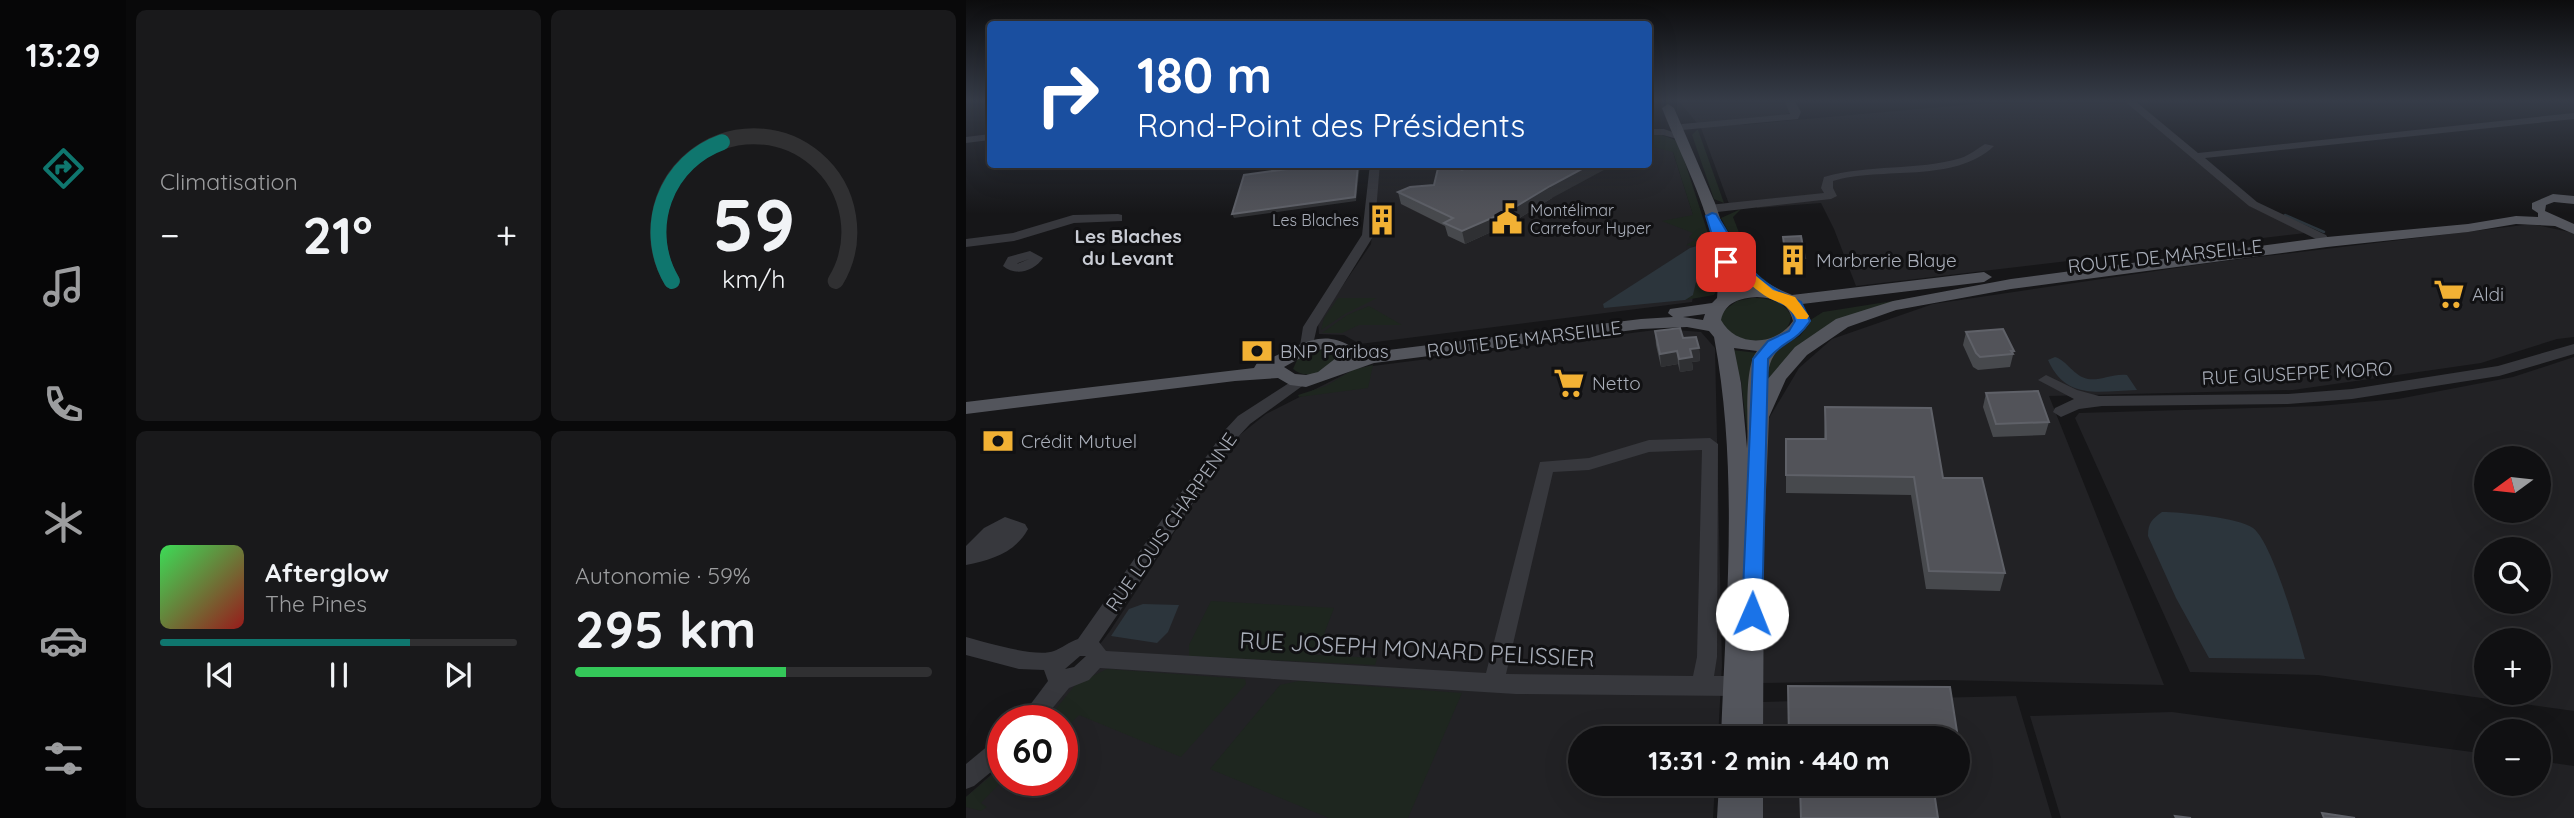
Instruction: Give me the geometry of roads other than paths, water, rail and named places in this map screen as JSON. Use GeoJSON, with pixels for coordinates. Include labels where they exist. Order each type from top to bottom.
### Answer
{"type":"FeatureCollection","features":[{"type":"Feature","properties":{"kind":"main road"},"geometry":{"type":"LineString","coordinates":[[1683,138],[1693,161],[1728,272],[1721,303],[1712,320],[1732,383],[1741,495],[1735,726]]}},
{"type":"Feature","properties":{"kind":"main road","name":"ROUTE DE MARSEILLE"},"geometry":{"type":"LineString","coordinates":[[1790,300],[2515,215],[2539,209],[2539,203],[2547,199],[2574,200]]}},
{"type":"Feature","properties":{"kind":"main road"},"geometry":{"type":"LineString","coordinates":[[2539,209],[2555,222],[2574,230]]}},
{"type":"Feature","properties":{"kind":"main road"},"geometry":{"type":"LineString","coordinates":[[1710,212],[1741,267],[1769,293]]}},
{"type":"Feature","properties":{"kind":"main road","name":"ROUTE DE MARSEILLE"},"geometry":{"type":"LineString","coordinates":[[1996,286],[2516,220],[2555,222]]}},
{"type":"Feature","properties":{"kind":"main road"},"geometry":{"type":"LineString","coordinates":[[1718,332],[1746,345],[1773,344],[1794,334],[1802,321],[1824,310],[1845,304],[1996,286]]}},
{"type":"Feature","properties":{"kind":"main road"},"geometry":{"type":"LineString","coordinates":[[1732,383],[1737,388],[1743,433],[1750,440],[1759,430],[1769,391],[1789,362],[1826,332],[1876,310],[1996,286]]}},
{"type":"Feature","properties":{"kind":"main road"},"geometry":{"type":"LineString","coordinates":[[1721,303],[1746,293],[1769,293],[1790,300],[1801,312],[1802,321]]}},
{"type":"Feature","properties":{"kind":"main road","name":"ROUTE DE MARSEILLE"},"geometry":{"type":"LineString","coordinates":[[1307,346],[1330,343],[1344,350],[1366,350],[1721,303]]}},
{"type":"Feature","properties":{"kind":"main road","name":"ROUTE DE MARSEILLE"},"geometry":{"type":"LineString","coordinates":[[1300,381],[1319,378],[1372,358],[1641,324],[1687,321],[1718,332]]}},
{"type":"Feature","properties":{"kind":"main road"},"geometry":{"type":"LineString","coordinates":[[1750,726],[1760,359],[1773,344]]}},
{"type":"Feature","properties":{"kind":"main road"},"geometry":{"type":"LineString","coordinates":[[966,408],[1235,375],[1283,366],[1307,346]]}},
{"type":"Feature","properties":{"kind":"main road"},"geometry":{"type":"LineString","coordinates":[[1336,370],[1345,359],[1344,350]]}},
{"type":"Feature","properties":{"kind":"main road"},"geometry":{"type":"LineString","coordinates":[[1283,366],[1292,380],[1300,381]]}},
{"type":"Feature","properties":{"kind":"main road"},"geometry":{"type":"LineString","coordinates":[[1732,818],[1733,796]]}},
{"type":"Feature","properties":{"kind":"main road"},"geometry":{"type":"LineString","coordinates":[[1748,818],[1749,796]]}},
{"type":"Feature","properties":{"kind":"street"},"geometry":{"type":"LineString","coordinates":[[2174,138],[2253,204],[2322,238]]}},
{"type":"Feature","properties":{"kind":"street"},"geometry":{"type":"LineString","coordinates":[[2196,156],[2364,138]]}},
{"type":"Feature","properties":{"kind":"street"},"geometry":{"type":"LineString","coordinates":[[1710,212],[1831,196],[1827,188],[1828,179],[1966,160],[1989,146]]}},
{"type":"Feature","properties":{"kind":"street"},"geometry":{"type":"LineString","coordinates":[[1307,346],[1310,327],[1368,235],[1376,168]]}},
{"type":"Feature","properties":{"kind":"street"},"geometry":{"type":"LineString","coordinates":[[966,243],[1028,233],[1073,219],[1118,218]]}},
{"type":"Feature","properties":{"kind":"street"},"geometry":{"type":"LineString","coordinates":[[1026,256],[1031,246],[1028,233]]}},
{"type":"Feature","properties":{"kind":"street"},"geometry":{"type":"LineString","coordinates":[[966,256],[981,242]]}},
{"type":"Feature","properties":{"kind":"street","name":"RUE GIUSEPPE MORO"},"geometry":{"type":"LineString","coordinates":[[2061,412],[2076,404],[2102,401],[2288,399],[2351,394],[2499,371],[2574,349]]}},
{"type":"Feature","properties":{"kind":"street","name":"RUE GIUSEPPE MORO"},"geometry":{"type":"LineString","coordinates":[[2046,380],[2072,394],[2102,401]]}},
{"type":"Feature","properties":{"kind":"street","name":"RUE LOUIS CHARPENNE"},"geometry":{"type":"LineString","coordinates":[[1090,653],[1231,434],[1244,420],[1300,381]]}},
{"type":"Feature","properties":{"kind":"street"},"geometry":{"type":"LineString","coordinates":[[1494,682],[1546,466],[1589,464],[1649,446],[1710,444],[1707,657],[1702,685]]}},
{"type":"Feature","properties":{"kind":"street"},"geometry":{"type":"LineString","coordinates":[[966,646],[1081,674],[1090,653]]}},
{"type":"Feature","properties":{"kind":"street","name":"RUE JOSEPH MONARD PELISSIER"},"geometry":{"type":"LineString","coordinates":[[1090,653],[1494,682],[1579,686],[1736,686]]}},
{"type":"Feature","properties":{"kind":"street"},"geometry":{"type":"LineString","coordinates":[[1039,705],[1060,670]]}},
{"type":"Feature","properties":{"kind":"street"},"geometry":{"type":"LineString","coordinates":[[966,778],[987,761]]}},
{"type":"Feature","properties":{"kind":"waterway"},"geometry":{"type":"LineString","coordinates":[[2285,215],[2324,232]]}},
{"type":"Feature","properties":{"kind":"place","name":"Montélimar Carrefour Hyper"},"geometry":{"type":"Point","coordinates":[1507,219]}},
{"type":"Feature","properties":{"kind":"place","name":"Les Blaches"},"geometry":{"type":"Point","coordinates":[1382,220]}},
{"type":"Feature","properties":{"kind":"place","name":"Marbrerie Blaye"},"geometry":{"type":"Point","coordinates":[1793,260]}},
{"type":"Feature","properties":{"kind":"place","name":"Aldi"},"geometry":{"type":"Point","coordinates":[2449,294]}},
{"type":"Feature","properties":{"kind":"place","name":"BNP Paribas"},"geometry":{"type":"Point","coordinates":[1257,351]}},
{"type":"Feature","properties":{"kind":"place","name":"Netto"},"geometry":{"type":"Point","coordinates":[1569,383]}},
{"type":"Feature","properties":{"kind":"place","name":"Crédit Mutuel"},"geometry":{"type":"Point","coordinates":[998,441]}},
{"type":"Feature","properties":{"kind":"district","name":"Les Blaches du Levant"},"geometry":{"type":"Point","coordinates":[1128,247]}}]}
